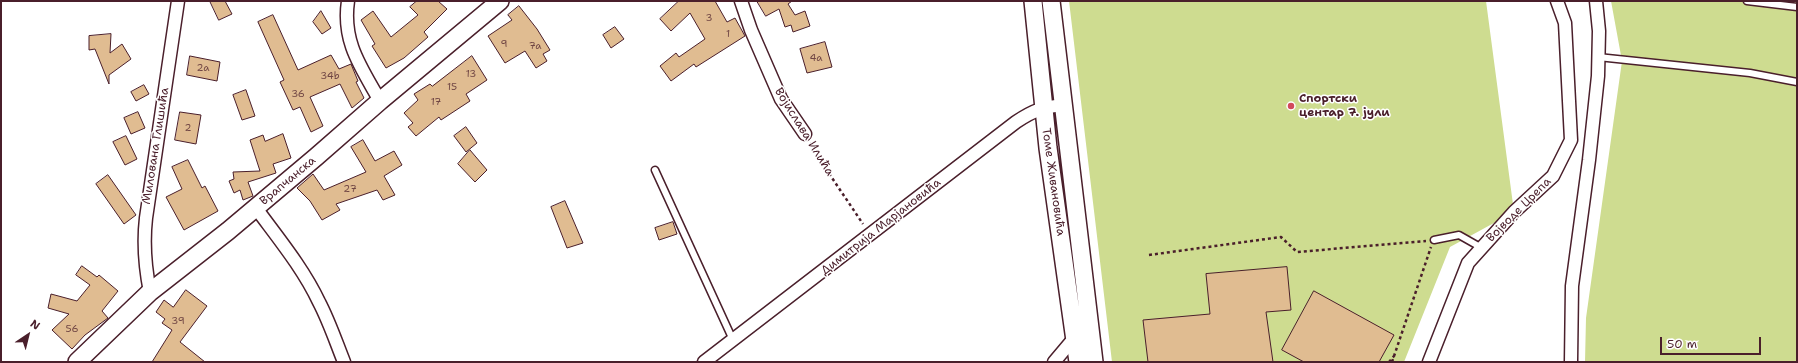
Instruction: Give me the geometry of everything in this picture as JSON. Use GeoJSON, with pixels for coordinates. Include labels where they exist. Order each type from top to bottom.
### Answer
{"type":"FeatureCollection","features":[{"type":"Feature","properties":{"kind":"main road","name":"Врапчанска"},"geometry":{"type":"LineString","coordinates":[[77,362],[150,292],[256,208],[380,101],[500,1]]}},
{"type":"Feature","properties":{"kind":"main road","name":"Томе Живановића"},"geometry":{"type":"LineString","coordinates":[[1032,1],[1043,107],[1078,362]]}},
{"type":"Feature","properties":{"kind":"main road","name":"Томе Живановића"},"geometry":{"type":"LineString","coordinates":[[1051,1],[1094,362]]}},
{"type":"Feature","properties":{"kind":"street","name":"Милована Глишића"},"geometry":{"type":"LineString","coordinates":[[150,292],[145,266],[144,237],[178,1]]}},
{"type":"Feature","properties":{"kind":"street"},"geometry":{"type":"LineString","coordinates":[[348,1],[346,24],[353,54],[380,101]]}},
{"type":"Feature","properties":{"kind":"street","name":"Војислава Илића"},"geometry":{"type":"LineString","coordinates":[[742,1],[752,30],[781,99],[805,134]]}},
{"type":"Feature","properties":{"kind":"street","name":"Војводе Црепа"},"geometry":{"type":"LineString","coordinates":[[1429,362],[1468,263],[1514,212],[1553,176],[1571,140],[1564,23],[1557,1]]}},
{"type":"Feature","properties":{"kind":"street"},"geometry":{"type":"LineString","coordinates":[[1571,362],[1572,286],[1589,160],[1600,31],[1596,1]]}},
{"type":"Feature","properties":{"kind":"street","name":"Димитрија Марјановића"},"geometry":{"type":"LineString","coordinates":[[704,362],[1016,122],[1034,110],[1043,107],[1064,105]]}},
{"type":"Feature","properties":{"kind":"street"},"geometry":{"type":"LineString","coordinates":[[256,208],[293,258],[312,288],[325,313],[344,362]]}},
{"type":"Feature","properties":{"kind":"street"},"geometry":{"type":"LineString","coordinates":[[1054,362],[1066,347],[1074,340],[1091,337]]}},
{"type":"Feature","properties":{"kind":"lane"},"geometry":{"type":"LineString","coordinates":[[1747,1],[1797,7]]}},
{"type":"Feature","properties":{"kind":"lane"},"geometry":{"type":"LineString","coordinates":[[1598,57],[1750,73],[1797,82]]}},
{"type":"Feature","properties":{"kind":"lane"},"geometry":{"type":"LineString","coordinates":[[655,170],[733,340]]}},
{"type":"Feature","properties":{"kind":"lane"},"geometry":{"type":"LineString","coordinates":[[1434,240],[1459,235],[1482,248]]}},
{"type":"Feature","properties":{"kind":"path","name":"Војислава Илића"},"geometry":{"type":"LineString","coordinates":[[805,134],[824,166],[870,235]]}},
{"type":"Feature","properties":{"kind":"path"},"geometry":{"type":"LineString","coordinates":[[1149,255],[1281,237],[1297,252],[1434,240],[1392,362]]}},
{"type":"Feature","properties":{"kind":"path"},"geometry":{"type":"LineString","coordinates":[[1389,362],[1395,354]]}},
{"type":"Feature","properties":{"kind":"green space","name":"Спортски центар 7. јули"},"geometry":{"type":"Polygon","coordinates":[[[1069,1],[1486,1],[1514,212],[1450,247],[1404,362],[1112,362],[1069,1]]]}},
{"type":"Feature","properties":{"kind":"green space"},"geometry":{"type":"Polygon","coordinates":[[[1611,1],[1797,1],[1797,362],[1585,362],[1586,318],[1622,61],[1611,1]]]}},
{"type":"Feature","properties":{"kind":"building"},"geometry":{"type":"Polygon","coordinates":[[[210,1],[225,1],[232,14],[219,20],[210,1]]]}},
{"type":"Feature","properties":{"kind":"building"},"geometry":{"type":"Polygon","coordinates":[[[417,1],[438,1],[447,9],[424,32],[428,37],[404,58],[386,68],[372,46],[375,44],[361,20],[373,11],[391,37],[418,15],[410,7],[417,1]]]}},
{"type":"Feature","properties":{"kind":"building"},"geometry":{"type":"Polygon","coordinates":[[[679,1],[715,1],[727,22],[735,18],[745,36],[696,67],[694,64],[671,81],[660,66],[676,53],[679,57],[705,39],[690,13],[671,31],[660,19],[679,1]]]}},
{"type":"Feature","properties":{"kind":"building"},"geometry":{"type":"Polygon","coordinates":[[[757,1],[792,1],[788,4],[795,15],[805,11],[810,26],[793,32],[791,25],[785,27],[779,9],[766,16],[757,1]]]}},
{"type":"Feature","properties":{"kind":"building"},"geometry":{"type":"Polygon","coordinates":[[[519,6],[537,29],[550,50],[543,54],[547,61],[536,68],[525,51],[505,63],[488,36],[512,20],[508,15],[519,6]]]}},
{"type":"Feature","properties":{"kind":"building"},"geometry":{"type":"Polygon","coordinates":[[[321,11],[331,28],[322,34],[313,22],[321,11]]]}},
{"type":"Feature","properties":{"kind":"building"},"geometry":{"type":"Polygon","coordinates":[[[273,15],[298,70],[331,55],[339,69],[351,64],[358,81],[356,82],[364,98],[352,108],[340,84],[310,97],[323,126],[311,132],[300,107],[293,110],[280,82],[284,80],[258,22],[273,15]]]}},
{"type":"Feature","properties":{"kind":"building"},"geometry":{"type":"Polygon","coordinates":[[[615,27],[624,39],[611,48],[603,35],[615,27]]]}},
{"type":"Feature","properties":{"kind":"building"},"geometry":{"type":"Polygon","coordinates":[[[111,34],[110,53],[122,44],[131,59],[109,75],[109,84],[95,49],[89,50],[89,36],[111,34]]]}},
{"type":"Feature","properties":{"kind":"building"},"geometry":{"type":"Polygon","coordinates":[[[825,42],[832,67],[807,73],[800,49],[825,42]]]}},
{"type":"Feature","properties":{"kind":"building"},"geometry":{"type":"Polygon","coordinates":[[[190,56],[220,62],[217,81],[187,75],[190,56]]]}},
{"type":"Feature","properties":{"kind":"building"},"geometry":{"type":"Polygon","coordinates":[[[472,56],[487,80],[466,94],[470,101],[441,120],[439,117],[416,136],[408,127],[413,123],[404,113],[418,100],[414,94],[430,84],[432,86],[472,56]]]}},
{"type":"Feature","properties":{"kind":"building"},"geometry":{"type":"Polygon","coordinates":[[[144,85],[149,94],[136,101],[131,92],[144,85]]]}},
{"type":"Feature","properties":{"kind":"building"},"geometry":{"type":"Polygon","coordinates":[[[246,90],[255,116],[242,120],[233,95],[246,90]]]}},
{"type":"Feature","properties":{"kind":"building"},"geometry":{"type":"Polygon","coordinates":[[[138,112],[145,128],[131,134],[124,118],[138,112]]]}},
{"type":"Feature","properties":{"kind":"building"},"geometry":{"type":"Polygon","coordinates":[[[180,112],[201,115],[196,144],[175,140],[180,112]]]}},
{"type":"Feature","properties":{"kind":"building"},"geometry":{"type":"Polygon","coordinates":[[[466,127],[477,143],[466,152],[454,136],[466,127]]]}},
{"type":"Feature","properties":{"kind":"building"},"geometry":{"type":"Polygon","coordinates":[[[283,134],[291,158],[273,164],[276,173],[248,182],[253,196],[243,200],[240,190],[234,193],[229,181],[234,179],[233,172],[260,171],[250,140],[263,135],[265,141],[283,134]]]}},
{"type":"Feature","properties":{"kind":"building"},"geometry":{"type":"Polygon","coordinates":[[[126,136],[137,159],[125,165],[113,142],[126,136]]]}},
{"type":"Feature","properties":{"kind":"building"},"geometry":{"type":"Polygon","coordinates":[[[363,140],[375,161],[394,151],[402,165],[384,176],[395,195],[383,200],[377,190],[336,204],[340,210],[322,220],[310,201],[297,188],[313,174],[324,190],[366,172],[351,147],[363,140]]]}},
{"type":"Feature","properties":{"kind":"building"},"geometry":{"type":"Polygon","coordinates":[[[470,150],[487,170],[475,182],[458,164],[470,150]]]}},
{"type":"Feature","properties":{"kind":"building"},"geometry":{"type":"Polygon","coordinates":[[[188,160],[202,188],[205,186],[218,211],[184,230],[166,197],[182,189],[172,167],[188,160]]]}},
{"type":"Feature","properties":{"kind":"building"},"geometry":{"type":"Polygon","coordinates":[[[108,175],[136,215],[124,224],[96,184],[108,175]]]}},
{"type":"Feature","properties":{"kind":"building"},"geometry":{"type":"Polygon","coordinates":[[[565,201],[583,243],[567,248],[551,207],[565,201]]]}},
{"type":"Feature","properties":{"kind":"building"},"geometry":{"type":"Polygon","coordinates":[[[673,222],[677,234],[659,240],[655,228],[673,222]]]}},
{"type":"Feature","properties":{"kind":"building"},"geometry":{"type":"Polygon","coordinates":[[[82,266],[97,277],[99,275],[118,291],[102,311],[108,318],[85,335],[72,349],[52,330],[69,314],[48,308],[51,294],[77,301],[90,285],[76,275],[82,266]]]}},
{"type":"Feature","properties":{"kind":"building"},"geometry":{"type":"Polygon","coordinates":[[[1287,267],[1291,310],[1266,312],[1273,362],[1148,362],[1143,320],[1210,314],[1206,274],[1287,267]]]}},
{"type":"Feature","properties":{"kind":"building"},"geometry":{"type":"Polygon","coordinates":[[[186,290],[207,306],[180,342],[205,362],[152,362],[172,330],[162,323],[165,319],[156,312],[164,300],[173,307],[186,290]]]}},
{"type":"Feature","properties":{"kind":"building"},"geometry":{"type":"Polygon","coordinates":[[[1314,291],[1394,335],[1379,362],[1304,362],[1282,350],[1314,291]]]}},
{"type":"Feature","properties":{"kind":"place","name":"Спортски центар 7. јули"},"geometry":{"type":"Point","coordinates":[1291,106]}}]}
